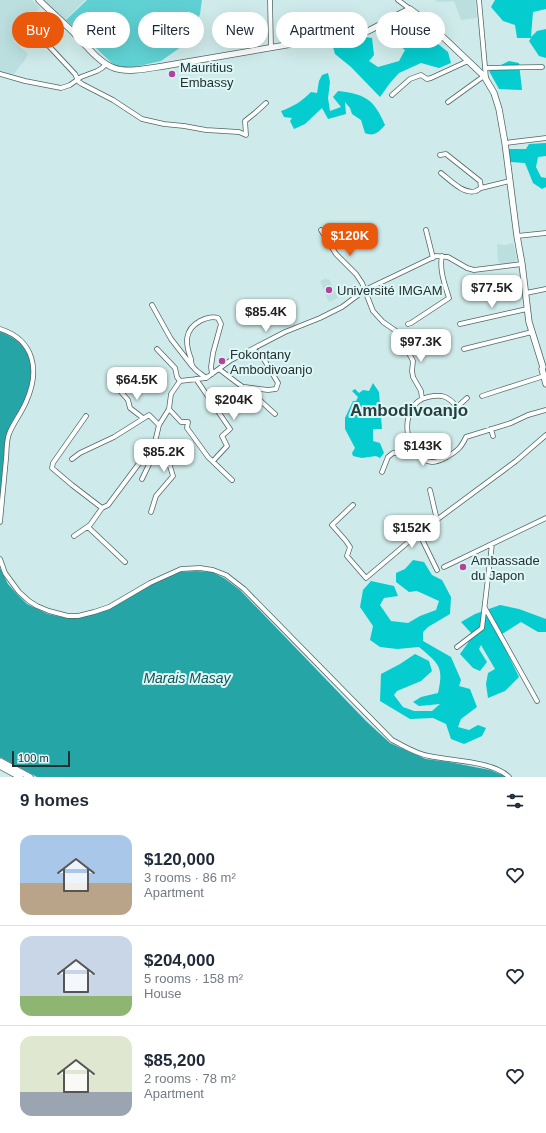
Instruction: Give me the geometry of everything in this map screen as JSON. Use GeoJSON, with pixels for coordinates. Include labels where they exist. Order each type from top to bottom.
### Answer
{"type":"FeatureCollection","features":[{"type":"Feature","properties":{"kind":"main road"},"geometry":{"type":"LineString","coordinates":[[41,2],[106,64],[114,68],[124,70],[141,69],[368,31],[382,25],[410,8],[426,21],[485,77],[496,98],[510,181],[527,309],[532,332],[544,366],[542,369],[546,384]]}},
{"type":"Feature","properties":{"kind":"main road"},"geometry":{"type":"LineString","coordinates":[[0,761],[30,777]]}},
{"type":"Feature","properties":{"kind":"main road"},"geometry":{"type":"LineString","coordinates":[[0,766],[20,777]]}},
{"type":"Feature","properties":{"kind":"street"},"geometry":{"type":"LineString","coordinates":[[270,0],[271,47]]}},
{"type":"Feature","properties":{"kind":"street"},"geometry":{"type":"LineString","coordinates":[[398,0],[410,8]]}},
{"type":"Feature","properties":{"kind":"street"},"geometry":{"type":"LineString","coordinates":[[405,0],[410,8]]}},
{"type":"Feature","properties":{"kind":"street"},"geometry":{"type":"LineString","coordinates":[[448,102],[485,77],[486,68],[479,0]]}},
{"type":"Feature","properties":{"kind":"street"},"geometry":{"type":"LineString","coordinates":[[51,48],[75,74],[82,84],[113,100],[142,119],[164,124],[206,130],[239,132],[246,135],[244,121],[266,103]]}},
{"type":"Feature","properties":{"kind":"street"},"geometry":{"type":"LineString","coordinates":[[392,95],[410,79],[421,75],[427,79],[431,78],[468,61]]}},
{"type":"Feature","properties":{"kind":"street"},"geometry":{"type":"LineString","coordinates":[[0,74],[25,81],[61,88],[97,71],[106,64]]}},
{"type":"Feature","properties":{"kind":"street"},"geometry":{"type":"LineString","coordinates":[[486,68],[542,67]]}},
{"type":"Feature","properties":{"kind":"street"},"geometry":{"type":"LineString","coordinates":[[504,143],[546,138]]}},
{"type":"Feature","properties":{"kind":"street"},"geometry":{"type":"LineString","coordinates":[[440,155],[446,154],[480,181],[481,188]]}},
{"type":"Feature","properties":{"kind":"street"},"geometry":{"type":"LineString","coordinates":[[442,173],[464,190],[470,192],[510,181]]}},
{"type":"Feature","properties":{"kind":"street"},"geometry":{"type":"LineString","coordinates":[[321,230],[336,254],[356,274],[362,283],[373,311],[383,322],[399,334],[413,361],[413,377],[421,391],[422,398]]}},
{"type":"Feature","properties":{"kind":"street"},"geometry":{"type":"LineString","coordinates":[[426,230],[433,258]]}},
{"type":"Feature","properties":{"kind":"street"},"geometry":{"type":"LineString","coordinates":[[517,236],[546,233]]}},
{"type":"Feature","properties":{"kind":"street"},"geometry":{"type":"LineString","coordinates":[[74,536],[88,527],[102,508],[108,505],[155,442],[160,425],[169,409],[171,394],[180,381],[206,378],[231,360],[285,332],[320,318],[342,307],[365,290],[436,256],[448,257],[466,268],[474,270],[522,264]]}},
{"type":"Feature","properties":{"kind":"street"},"geometry":{"type":"LineString","coordinates":[[408,324],[449,298],[442,273],[442,256]]}},
{"type":"Feature","properties":{"kind":"street"},"geometry":{"type":"LineString","coordinates":[[526,293],[546,289]]}},
{"type":"Feature","properties":{"kind":"street"},"geometry":{"type":"LineString","coordinates":[[152,306],[171,339],[194,368],[206,378]]}},
{"type":"Feature","properties":{"kind":"street"},"geometry":{"type":"LineString","coordinates":[[460,324],[527,309]]}},
{"type":"Feature","properties":{"kind":"street"},"geometry":{"type":"LineString","coordinates":[[194,368],[187,350],[188,333],[193,326],[206,318],[215,317],[218,318],[221,324],[213,353],[211,367],[212,374]]}},
{"type":"Feature","properties":{"kind":"street"},"geometry":{"type":"LineString","coordinates":[[0,329],[10,332],[23,341],[32,355],[34,373],[31,390],[26,403],[9,434],[0,522]]}},
{"type":"Feature","properties":{"kind":"street"},"geometry":{"type":"LineString","coordinates":[[464,350],[532,332]]}},
{"type":"Feature","properties":{"kind":"street"},"geometry":{"type":"LineString","coordinates":[[157,349],[174,368],[180,381]]}},
{"type":"Feature","properties":{"kind":"street"},"geometry":{"type":"LineString","coordinates":[[245,387],[268,390],[276,389],[278,383],[262,356],[253,349]]}},
{"type":"Feature","properties":{"kind":"street"},"geometry":{"type":"LineString","coordinates":[[219,369],[254,394],[275,414]]}},
{"type":"Feature","properties":{"kind":"street"},"geometry":{"type":"LineString","coordinates":[[482,396],[544,376]]}},
{"type":"Feature","properties":{"kind":"street"},"geometry":{"type":"LineString","coordinates":[[196,379],[230,429],[222,436],[227,446],[213,461]]}},
{"type":"Feature","properties":{"kind":"street"},"geometry":{"type":"LineString","coordinates":[[121,392],[128,400],[130,408],[143,418]]}},
{"type":"Feature","properties":{"kind":"street"},"geometry":{"type":"LineString","coordinates":[[467,398],[457,407],[447,397],[435,396],[422,398],[412,407],[408,416],[408,435],[415,452],[422,458],[432,462],[440,460],[453,454],[462,446],[466,437],[511,423],[533,413],[546,410]]}},
{"type":"Feature","properties":{"kind":"street"},"geometry":{"type":"LineString","coordinates":[[169,409],[181,422],[188,422],[187,428],[208,457],[232,480]]}},
{"type":"Feature","properties":{"kind":"street"},"geometry":{"type":"LineString","coordinates":[[72,459],[80,453],[114,437],[129,426],[149,415],[160,425]]}},
{"type":"Feature","properties":{"kind":"street"},"geometry":{"type":"LineString","coordinates":[[86,416],[53,463],[52,468],[102,508]]}},
{"type":"Feature","properties":{"kind":"street"},"geometry":{"type":"LineString","coordinates":[[491,429],[493,436]]}},
{"type":"Feature","properties":{"kind":"street"},"geometry":{"type":"LineString","coordinates":[[354,505],[332,525],[350,547],[346,556],[366,578],[420,533],[516,461],[546,436]]}},
{"type":"Feature","properties":{"kind":"street"},"geometry":{"type":"LineString","coordinates":[[142,479],[157,448],[155,442]]}},
{"type":"Feature","properties":{"kind":"street"},"geometry":{"type":"LineString","coordinates":[[151,512],[156,496],[174,476],[169,463],[167,445],[157,448]]}},
{"type":"Feature","properties":{"kind":"street"},"geometry":{"type":"LineString","coordinates":[[382,472],[388,457],[393,453],[415,452]]}},
{"type":"Feature","properties":{"kind":"street"},"geometry":{"type":"LineString","coordinates":[[430,490],[437,520]]}},
{"type":"Feature","properties":{"kind":"street"},"geometry":{"type":"LineString","coordinates":[[444,567],[546,518]]}},
{"type":"Feature","properties":{"kind":"street"},"geometry":{"type":"LineString","coordinates":[[88,527],[125,562]]}},
{"type":"Feature","properties":{"kind":"street"},"geometry":{"type":"LineString","coordinates":[[420,533],[437,570]]}},
{"type":"Feature","properties":{"kind":"street"},"geometry":{"type":"LineString","coordinates":[[457,647],[482,628],[492,544]]}},
{"type":"Feature","properties":{"kind":"street"},"geometry":{"type":"LineString","coordinates":[[0,559],[5,573],[19,592],[29,601],[49,611],[68,616],[86,614],[109,607],[150,583],[181,569],[200,568],[213,570],[226,575],[244,589],[392,740],[410,750],[427,756],[492,767],[510,777]]}},
{"type":"Feature","properties":{"kind":"street"},"geometry":{"type":"LineString","coordinates":[[484,608],[537,701]]}},
{"type":"Feature","properties":{"kind":"shaded area"},"geometry":{"type":"Polygon","coordinates":[[[0,0],[32,0],[40,8],[36,12],[12,12],[12,48],[22,48],[28,54],[12,76],[0,72],[0,0]]]}},
{"type":"Feature","properties":{"kind":"shaded area"},"geometry":{"type":"Polygon","coordinates":[[[42,0],[85,0],[65,20],[64,12],[56,12],[42,0]]]}},
{"type":"Feature","properties":{"kind":"shaded area"},"geometry":{"type":"Polygon","coordinates":[[[87,0],[202,0],[200,12],[138,12],[138,48],[180,48],[161,61],[130,68],[115,66],[96,48],[130,48],[130,12],[74,12],[87,0]]]}},
{"type":"Feature","properties":{"kind":"shaded area"},"geometry":{"type":"Polygon","coordinates":[[[435,0],[475,0],[477,18],[461,20],[454,1],[437,2],[435,0]]]}},
{"type":"Feature","properties":{"kind":"shaded area"},"geometry":{"type":"Polygon","coordinates":[[[495,0],[546,0],[546,9],[533,12],[531,37],[537,31],[546,29],[546,58],[539,56],[529,41],[531,38],[517,38],[515,25],[503,21],[491,7],[495,0]]]}},
{"type":"Feature","properties":{"kind":"shaded area"},"geometry":{"type":"Polygon","coordinates":[[[72,14],[72,26],[66,20],[72,14]]]}},
{"type":"Feature","properties":{"kind":"shaded area"},"geometry":{"type":"Polygon","coordinates":[[[368,37],[372,38],[374,55],[369,61],[378,67],[399,61],[405,50],[402,48],[443,48],[448,52],[451,63],[439,68],[421,63],[399,73],[380,97],[351,67],[335,54],[333,48],[368,48],[368,37]]]}},
{"type":"Feature","properties":{"kind":"shaded area"},"geometry":{"type":"Polygon","coordinates":[[[509,61],[519,63],[522,90],[499,89],[489,71],[509,61]]]}},
{"type":"Feature","properties":{"kind":"shaded area"},"geometry":{"type":"Polygon","coordinates":[[[328,73],[330,82],[328,98],[330,111],[341,107],[333,97],[338,91],[362,96],[368,99],[381,116],[385,125],[381,130],[374,134],[365,133],[361,120],[352,114],[350,108],[345,102],[346,114],[328,119],[322,108],[305,124],[294,129],[290,121],[292,118],[284,117],[281,111],[297,103],[311,92],[317,93],[319,81],[322,75],[328,73]]]}},
{"type":"Feature","properties":{"kind":"shaded area"},"geometry":{"type":"Polygon","coordinates":[[[546,143],[546,156],[538,157],[536,167],[541,177],[546,178],[546,187],[542,189],[533,183],[525,163],[510,162],[508,149],[526,149],[529,144],[546,143]]]}},
{"type":"Feature","properties":{"kind":"shaded area"},"geometry":{"type":"Polygon","coordinates":[[[513,243],[517,260],[512,263],[500,265],[498,261],[497,244],[505,245],[513,243]]]}},
{"type":"Feature","properties":{"kind":"shaded area","name":"Université IMGAM"},"geometry":{"type":"Polygon","coordinates":[[[327,278],[327,280],[329,279],[338,298],[329,302],[320,281],[327,278]]]}},
{"type":"Feature","properties":{"kind":"shaded area"},"geometry":{"type":"Polygon","coordinates":[[[373,383],[379,392],[382,429],[373,429],[373,441],[380,443],[384,453],[380,458],[376,456],[362,458],[353,456],[352,453],[355,448],[345,429],[345,418],[353,401],[356,401],[358,397],[352,391],[355,389],[359,393],[363,390],[369,391],[373,383]]]}},
{"type":"Feature","properties":{"kind":"shaded area"},"geometry":{"type":"Polygon","coordinates":[[[413,560],[424,562],[432,575],[442,580],[451,597],[450,614],[428,627],[423,632],[423,641],[451,657],[461,680],[459,686],[470,689],[477,707],[461,719],[458,727],[469,730],[478,725],[486,728],[482,736],[464,744],[451,739],[446,724],[433,718],[410,719],[380,701],[381,674],[415,654],[429,661],[432,671],[421,681],[397,691],[394,695],[403,707],[414,711],[432,711],[440,704],[419,706],[413,702],[421,697],[438,693],[440,671],[435,662],[419,647],[397,649],[380,647],[370,640],[373,626],[360,607],[363,590],[371,581],[394,586],[398,596],[384,598],[380,605],[391,621],[408,623],[420,616],[436,610],[439,601],[417,591],[409,592],[396,582],[396,573],[405,569],[413,560]]]}},
{"type":"Feature","properties":{"kind":"shaded area"},"geometry":{"type":"Polygon","coordinates":[[[500,605],[519,609],[546,619],[546,632],[538,632],[521,622],[499,636],[519,677],[505,691],[488,698],[486,684],[488,673],[495,669],[481,645],[479,649],[487,662],[480,671],[473,668],[460,654],[468,643],[472,634],[461,622],[475,614],[500,605]]]}},
{"type":"Feature","properties":{"kind":"water"},"geometry":{"type":"Polygon","coordinates":[[[0,332],[20,343],[30,360],[32,370],[29,391],[25,402],[10,428],[0,505],[0,332]]]}},
{"type":"Feature","properties":{"kind":"water","name":"Marais Masay"},"geometry":{"type":"Polygon","coordinates":[[[0,568],[8,584],[27,604],[48,614],[67,618],[77,618],[109,608],[148,586],[180,572],[212,572],[224,578],[240,590],[366,721],[390,743],[426,759],[490,770],[507,777],[37,777],[0,757],[0,568]]]}},
{"type":"Feature","properties":{"kind":"place","name":"Mauritius Embassy"},"geometry":{"type":"Point","coordinates":[172,74]}},
{"type":"Feature","properties":{"kind":"place","name":"Université IMGAM"},"geometry":{"type":"Point","coordinates":[329,290]}},
{"type":"Feature","properties":{"kind":"place","name":"Fokontany Ambodivoanjo"},"geometry":{"type":"Point","coordinates":[222,361]}},
{"type":"Feature","properties":{"kind":"place","name":"Ambassade du Japon"},"geometry":{"type":"Point","coordinates":[463,567]}},
{"type":"Feature","properties":{"kind":"district","name":"Ambodivoanjo"},"geometry":{"type":"Point","coordinates":[409,410]}}]}
